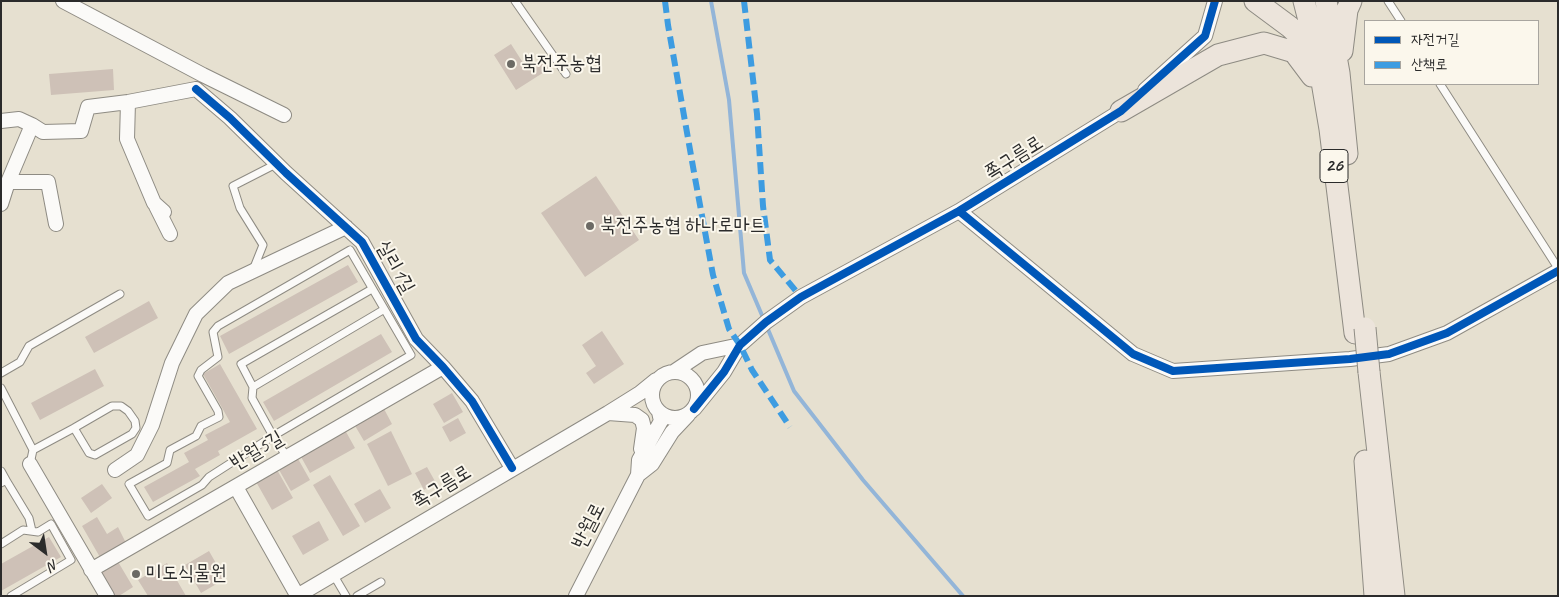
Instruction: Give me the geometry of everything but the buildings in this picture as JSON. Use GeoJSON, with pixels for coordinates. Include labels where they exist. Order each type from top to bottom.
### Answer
{"type":"FeatureCollection","features":[{"type":"Feature","properties":{"kind":"main road"},"geometry":{"type":"LineString","coordinates":[[1255,1],[1290,27],[1317,52]]}},
{"type":"Feature","properties":{"kind":"main road","name":"26"},"geometry":{"type":"LineString","coordinates":[[1304,1],[1317,52],[1329,74]]}},
{"type":"Feature","properties":{"kind":"main road"},"geometry":{"type":"LineString","coordinates":[[1120,111],[1218,55],[1264,43],[1294,52],[1312,76],[1329,74],[1326,1]]}},
{"type":"Feature","properties":{"kind":"main road","name":"26"},"geometry":{"type":"LineString","coordinates":[[1351,1],[1329,74],[1330,129],[1360,331],[1394,596]]}},
{"type":"Feature","properties":{"kind":"main road","name":"26"},"geometry":{"type":"LineString","coordinates":[[1364,373],[1375,596]]}},
{"type":"Feature","properties":{"kind":"street"},"geometry":{"type":"LineString","coordinates":[[63,1],[203,75],[284,115]]}},
{"type":"Feature","properties":{"kind":"street","name":"쪽구름로"},"geometry":{"type":"LineString","coordinates":[[740,345],[766,322],[794,302],[959,211],[1120,111],[1205,36],[1215,1]]}},
{"type":"Feature","properties":{"kind":"street"},"geometry":{"type":"LineString","coordinates":[[1,121],[19,119],[43,132],[81,130],[88,107],[128,102],[196,89],[203,75]]}},
{"type":"Feature","properties":{"kind":"street","name":"실리1길"},"geometry":{"type":"LineString","coordinates":[[196,89],[230,118],[276,164],[362,242],[416,338],[472,401],[512,468]]}},
{"type":"Feature","properties":{"kind":"street"},"geometry":{"type":"LineString","coordinates":[[128,102],[128,139],[170,234]]}},
{"type":"Feature","properties":{"kind":"street"},"geometry":{"type":"LineString","coordinates":[[1,204],[8,182],[32,125]]}},
{"type":"Feature","properties":{"kind":"street"},"geometry":{"type":"LineString","coordinates":[[8,182],[48,182],[56,224]]}},
{"type":"Feature","properties":{"kind":"street"},"geometry":{"type":"LineString","coordinates":[[959,211],[1133,354],[1173,371],[1350,360],[1389,354],[1447,333],[1558,270]]}},
{"type":"Feature","properties":{"kind":"street"},"geometry":{"type":"LineString","coordinates":[[115,470],[137,455],[152,425],[172,363],[196,314],[228,283],[346,228]]}},
{"type":"Feature","properties":{"kind":"street"},"geometry":{"type":"LineString","coordinates":[[675,371],[702,353],[740,345]]}},
{"type":"Feature","properties":{"kind":"street"},"geometry":{"type":"LineString","coordinates":[[638,475],[652,464],[672,432],[724,372],[740,345]]}},
{"type":"Feature","properties":{"kind":"street","name":"반월5길"},"geometry":{"type":"LineString","coordinates":[[91,570],[443,367]]}},
{"type":"Feature","properties":{"kind":"street"},"geometry":{"type":"LineString","coordinates":[[668,372],[682,372],[688,375],[694,380],[699,395],[691,412],[681,418],[666,416],[643,403],[608,413],[640,393],[668,372]]}},
{"type":"Feature","properties":{"kind":"street"},"geometry":{"type":"LineString","coordinates":[[638,475],[642,455],[661,421],[652,393],[656,380]]}},
{"type":"Feature","properties":{"kind":"street"},"geometry":{"type":"LineString","coordinates":[[608,413],[635,415],[642,420],[644,428],[641,446],[642,455]]}},
{"type":"Feature","properties":{"kind":"street","name":"쪽구름로"},"geometry":{"type":"LineString","coordinates":[[297,596],[608,413]]}},
{"type":"Feature","properties":{"kind":"street"},"geometry":{"type":"LineString","coordinates":[[32,457],[106,596]]}},
{"type":"Feature","properties":{"kind":"street","name":"반월로"},"geometry":{"type":"LineString","coordinates":[[576,596],[638,475]]}},
{"type":"Feature","properties":{"kind":"street"},"geometry":{"type":"LineString","coordinates":[[236,487],[297,596]]}},
{"type":"Feature","properties":{"kind":"lane"},"geometry":{"type":"LineString","coordinates":[[515,1],[566,74]]}},
{"type":"Feature","properties":{"kind":"lane"},"geometry":{"type":"LineString","coordinates":[[1388,1],[1400,20]]}},
{"type":"Feature","properties":{"kind":"lane"},"geometry":{"type":"LineString","coordinates":[[1441,85],[1558,270]]}},
{"type":"Feature","properties":{"kind":"lane"},"geometry":{"type":"LineString","coordinates":[[252,272],[263,245],[240,208],[233,186],[276,164]]}},
{"type":"Feature","properties":{"kind":"lane"},"geometry":{"type":"LineString","coordinates":[[350,250],[384,310],[411,355],[273,436],[209,477],[202,485],[148,516],[129,484],[167,463],[170,450],[196,436],[201,426],[219,418],[218,411],[198,376],[201,370],[218,357],[213,332],[218,326],[350,250]]}},
{"type":"Feature","properties":{"kind":"lane"},"geometry":{"type":"LineString","coordinates":[[287,457],[252,398],[253,387],[241,364],[372,288]]}},
{"type":"Feature","properties":{"kind":"lane"},"geometry":{"type":"LineString","coordinates":[[1,373],[20,362],[29,346],[120,294]]}},
{"type":"Feature","properties":{"kind":"lane"},"geometry":{"type":"LineString","coordinates":[[253,387],[384,310]]}},
{"type":"Feature","properties":{"kind":"lane"},"geometry":{"type":"LineString","coordinates":[[1,388],[32,457],[74,428],[112,406],[121,406],[128,411],[135,420],[136,428],[132,434],[95,455],[88,453],[74,428]]}},
{"type":"Feature","properties":{"kind":"lane"},"geometry":{"type":"LineString","coordinates":[[1,471],[4,482],[29,518],[32,532]]}},
{"type":"Feature","properties":{"kind":"lane"},"geometry":{"type":"LineString","coordinates":[[1,544],[23,530],[38,532],[51,524],[71,560],[11,596]]}},
{"type":"Feature","properties":{"kind":"lane"},"geometry":{"type":"LineString","coordinates":[[333,574],[346,596]]}},
{"type":"Feature","properties":{"kind":"lane"},"geometry":{"type":"LineString","coordinates":[[358,596],[381,582]]}},
{"type":"Feature","properties":{"kind":"waterway"},"geometry":{"type":"LineString","coordinates":[[711,1],[729,100],[744,273],[764,320]]}},
{"type":"Feature","properties":{"kind":"waterway"},"geometry":{"type":"LineString","coordinates":[[767,327],[794,391],[863,480],[963,596]]}},
{"type":"Feature","properties":{"kind":"marked path"},"geometry":{"type":"LineString","coordinates":[[665,1],[713,275],[729,329],[740,345],[752,370],[790,427]]}},
{"type":"Feature","properties":{"kind":"marked path"},"geometry":{"type":"LineString","coordinates":[[744,1],[757,114],[763,206],[770,260],[801,297]]}},
{"type":"Feature","properties":{"kind":"cycle path"},"geometry":{"type":"LineString","coordinates":[[694,409],[724,372],[740,345],[766,322],[801,297],[959,211],[1121,111],[1205,36],[1215,1]]}},
{"type":"Feature","properties":{"kind":"cycle path"},"geometry":{"type":"LineString","coordinates":[[196,89],[230,118],[286,173],[362,242],[416,339],[472,401],[512,468]]}},
{"type":"Feature","properties":{"kind":"cycle path"},"geometry":{"type":"LineString","coordinates":[[959,211],[1133,354],[1173,371],[1350,359],[1389,354],[1447,333],[1558,271]]}},
{"type":"Feature","properties":{"kind":"place","name":"북전주농협"},"geometry":{"type":"Point","coordinates":[511,64]}},
{"type":"Feature","properties":{"kind":"place","name":"북전주농협 하나로마트"},"geometry":{"type":"Point","coordinates":[590,226]}},
{"type":"Feature","properties":{"kind":"place","name":"미도식물원"},"geometry":{"type":"Point","coordinates":[136,574]}}]}
